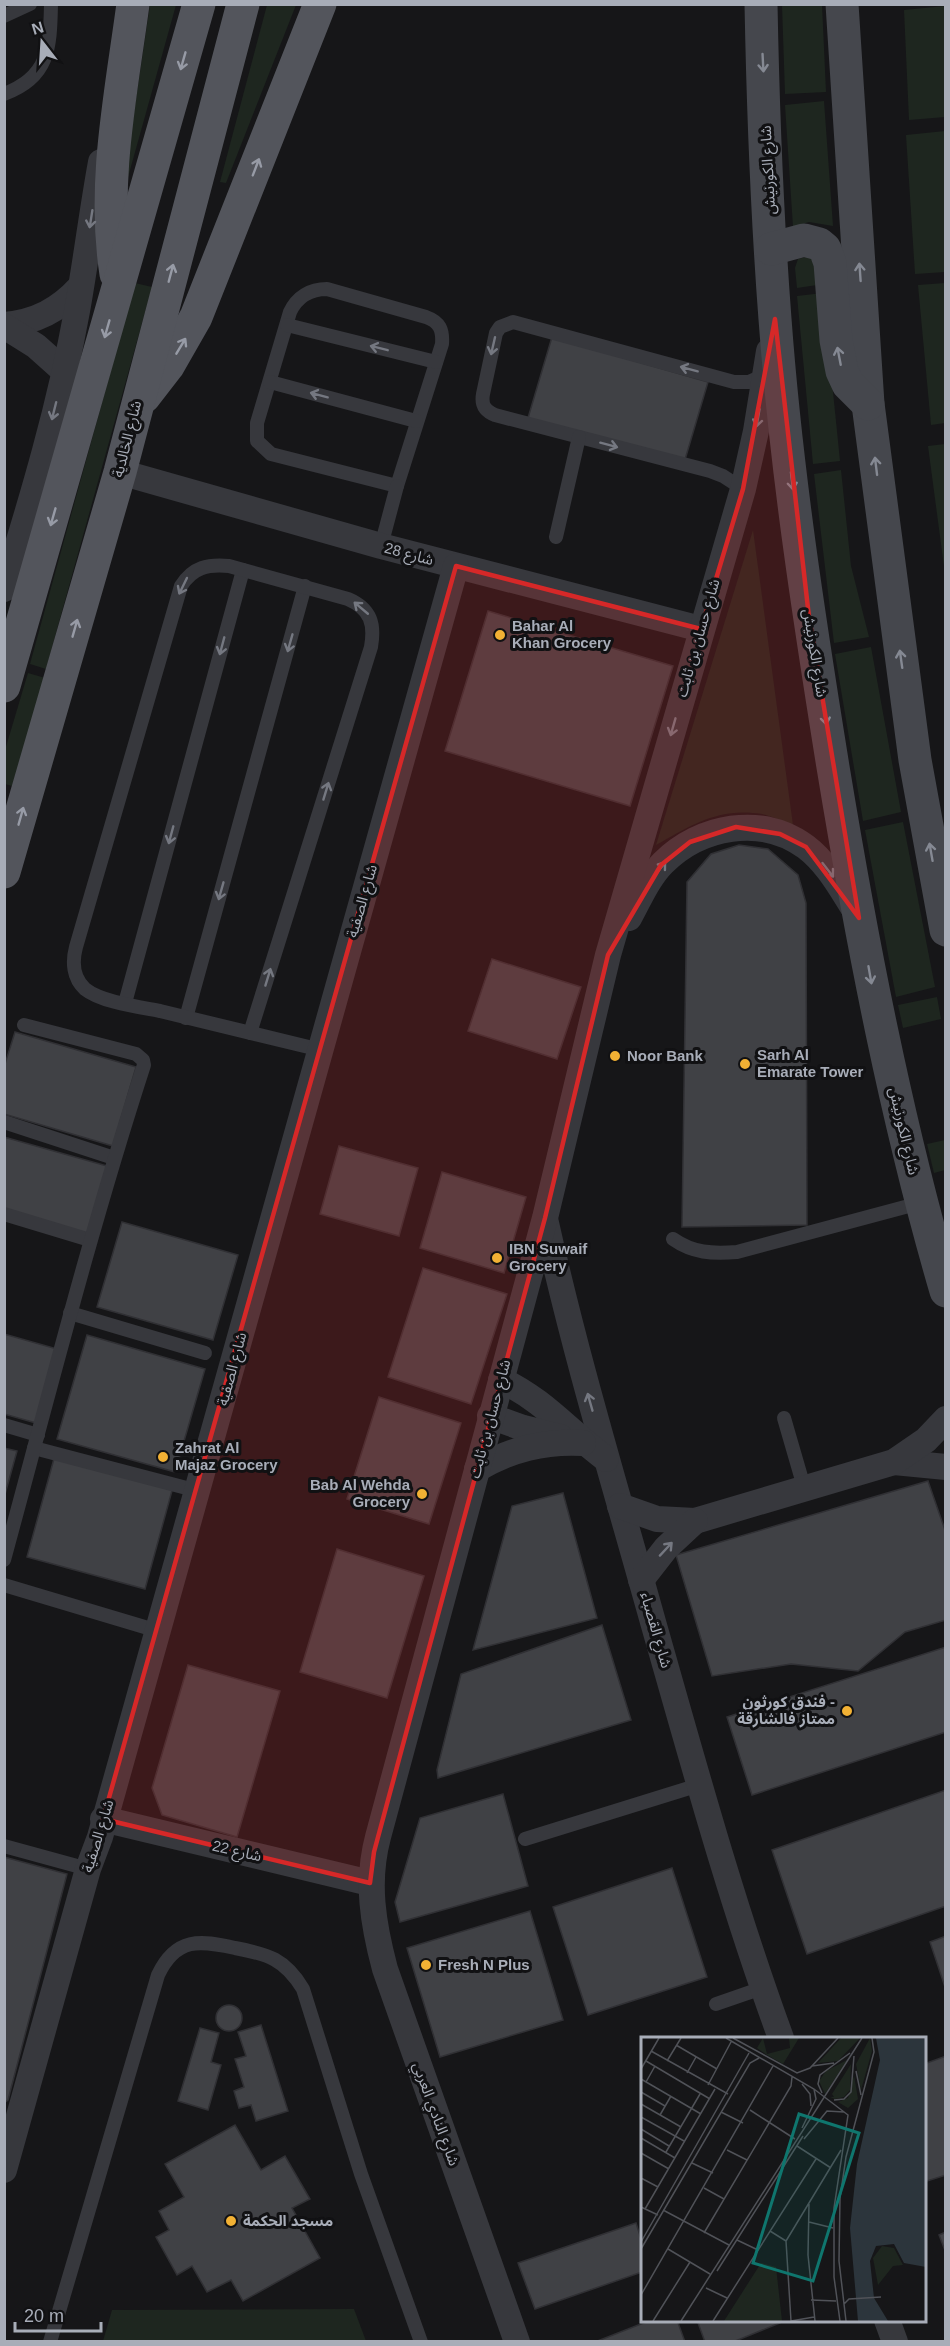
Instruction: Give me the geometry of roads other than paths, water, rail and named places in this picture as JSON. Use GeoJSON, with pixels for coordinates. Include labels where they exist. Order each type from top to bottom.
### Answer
{"type":"FeatureCollection","features":[{"type":"Feature","properties":{"kind":"main road"},"geometry":{"type":"LineString","coordinates":[[119,290],[112,236],[111,161],[133,4]]}},
{"type":"Feature","properties":{"kind":"main road"},"geometry":{"type":"LineString","coordinates":[[4,686],[199,4]]}},
{"type":"Feature","properties":{"kind":"main road","name":"شارع الخالدية"},"geometry":{"type":"LineString","coordinates":[[4,872],[120,472],[134,411],[243,4]]}},
{"type":"Feature","properties":{"kind":"main road"},"geometry":{"type":"LineString","coordinates":[[134,411],[168,366],[196,317],[320,4]]}},
{"type":"Feature","properties":{"kind":"main road","name":"شارع الكورنيش"},"geometry":{"type":"LineString","coordinates":[[761,4],[775,319],[809,617],[860,918],[886,1054],[920,1203],[945,1291]]}},
{"type":"Feature","properties":{"kind":"main road"},"geometry":{"type":"LineString","coordinates":[[842,4],[868,404],[915,760],[945,930]]}},
{"type":"Feature","properties":{"kind":"main road"},"geometry":{"type":"LineString","coordinates":[[771,249],[812,240],[825,249],[830,263],[836,340],[842,370],[848,384],[868,404]]}},
{"type":"Feature","properties":{"kind":"street"},"geometry":{"type":"LineString","coordinates":[[4,589],[34,494],[64,372],[105,142],[120,102]]}},
{"type":"Feature","properties":{"kind":"street"},"geometry":{"type":"LineString","coordinates":[[4,325],[21,323],[46,315],[69,300],[80,287]]}},
{"type":"Feature","properties":{"kind":"street","name":"شارع حسان بن ثابت"},"geometry":{"type":"LineString","coordinates":[[370,1883],[374,1852],[545,1218],[608,955],[700,629],[743,489],[775,319]]}},
{"type":"Feature","properties":{"kind":"street"},"geometry":{"type":"LineString","coordinates":[[4,325],[36,346],[64,372]]}},
{"type":"Feature","properties":{"kind":"street","name":"شارع 28"},"geometry":{"type":"LineString","coordinates":[[120,472],[381,546],[700,629]]}},
{"type":"Feature","properties":{"kind":"street","name":"شارع الصفية"},"geometry":{"type":"LineString","coordinates":[[7,2155],[198,1491],[456,566]]}},
{"type":"Feature","properties":{"kind":"street","name":"شارع حسان بن ثابت"},"geometry":{"type":"LineString","coordinates":[[608,955],[661,865],[690,842],[707,834],[736,827],[751,827],[780,834],[806,847],[835,880],[860,918]]}},
{"type":"Feature","properties":{"kind":"street","name":"شارع القصباء"},"geometry":{"type":"LineString","coordinates":[[545,1218],[573,1339],[699,1785],[762,1988],[781,2037]]}},
{"type":"Feature","properties":{"kind":"street"},"geometry":{"type":"LineString","coordinates":[[501,1380],[533,1397],[583,1443],[606,1459]]}},
{"type":"Feature","properties":{"kind":"street"},"geometry":{"type":"LineString","coordinates":[[490,1416],[523,1428],[583,1443]]}},
{"type":"Feature","properties":{"kind":"street"},"geometry":{"type":"LineString","coordinates":[[620,1506],[657,1519],[696,1521],[894,1462],[926,1440],[945,1419]]}},
{"type":"Feature","properties":{"kind":"street"},"geometry":{"type":"LineString","coordinates":[[477,1469],[517,1449],[561,1442],[583,1443]]}},
{"type":"Feature","properties":{"kind":"street"},"geometry":{"type":"LineString","coordinates":[[894,1462],[945,1467]]}},
{"type":"Feature","properties":{"kind":"street"},"geometry":{"type":"LineString","coordinates":[[641,1580],[666,1548],[696,1521]]}},
{"type":"Feature","properties":{"kind":"street","name":"شارع 22"},"geometry":{"type":"LineString","coordinates":[[104,1819],[370,1883]]}},
{"type":"Feature","properties":{"kind":"street","name":"شارع النادي العربي"},"geometry":{"type":"LineString","coordinates":[[370,1883],[376,1931],[385,1969],[517,2342]]}},
{"type":"Feature","properties":{"kind":"street"},"geometry":{"type":"LineString","coordinates":[[888,2322],[895,2342]]}},
{"type":"Feature","properties":{"kind":"lane"},"geometry":{"type":"LineString","coordinates":[[4,16],[30,4]]}},
{"type":"Feature","properties":{"kind":"lane"},"geometry":{"type":"LineString","coordinates":[[4,94],[29,81],[44,61],[50,38],[51,4]]}},
{"type":"Feature","properties":{"kind":"lane"},"geometry":{"type":"LineString","coordinates":[[381,546],[398,486],[416,421],[442,344],[442,333],[437,322],[426,317],[334,291],[314,290],[302,296],[293,306],[256,430],[257,441],[265,451],[277,456],[398,486]]}},
{"type":"Feature","properties":{"kind":"lane"},"geometry":{"type":"LineString","coordinates":[[743,489],[723,476],[710,471],[495,415],[484,408],[483,394],[496,333],[500,327],[513,322],[734,382],[749,382],[765,375]]}},
{"type":"Feature","properties":{"kind":"lane"},"geometry":{"type":"LineString","coordinates":[[286,325],[436,362]]}},
{"type":"Feature","properties":{"kind":"lane"},"geometry":{"type":"LineString","coordinates":[[270,382],[416,421]]}},
{"type":"Feature","properties":{"kind":"lane"},"geometry":{"type":"LineString","coordinates":[[556,537],[579,437]]}},
{"type":"Feature","properties":{"kind":"lane"},"geometry":{"type":"LineString","coordinates":[[250,1033],[373,636],[370,617],[358,603],[305,586],[216,564],[204,566],[187,577],[182,586],[73,958],[74,969],[84,988],[93,994],[186,1018],[321,1050]]}},
{"type":"Feature","properties":{"kind":"lane"},"geometry":{"type":"LineString","coordinates":[[125,1003],[243,570]]}},
{"type":"Feature","properties":{"kind":"lane"},"geometry":{"type":"LineString","coordinates":[[186,1018],[305,586]]}},
{"type":"Feature","properties":{"kind":"lane"},"geometry":{"type":"LineString","coordinates":[[4,1560],[90,1240],[143,1060],[136,1054],[24,1024]]}},
{"type":"Feature","properties":{"kind":"lane"},"geometry":{"type":"LineString","coordinates":[[4,1122],[114,1158]]}},
{"type":"Feature","properties":{"kind":"lane"},"geometry":{"type":"LineString","coordinates":[[673,1239],[682,1246],[699,1252],[737,1252],[920,1203]]}},
{"type":"Feature","properties":{"kind":"lane"},"geometry":{"type":"LineString","coordinates":[[4,1214],[90,1240]]}},
{"type":"Feature","properties":{"kind":"lane"},"geometry":{"type":"LineString","coordinates":[[70,1313],[205,1353]]}},
{"type":"Feature","properties":{"kind":"lane"},"geometry":{"type":"LineString","coordinates":[[784,1418],[804,1487]]}},
{"type":"Feature","properties":{"kind":"lane"},"geometry":{"type":"LineString","coordinates":[[4,1425],[36,1442],[198,1491]]}},
{"type":"Feature","properties":{"kind":"lane"},"geometry":{"type":"LineString","coordinates":[[4,1585],[158,1631]]}},
{"type":"Feature","properties":{"kind":"lane"},"geometry":{"type":"LineString","coordinates":[[525,1839],[699,1785]]}},
{"type":"Feature","properties":{"kind":"lane"},"geometry":{"type":"LineString","coordinates":[[4,1846],[88,1869]]}},
{"type":"Feature","properties":{"kind":"lane"},"geometry":{"type":"LineString","coordinates":[[50,2342],[158,1975],[168,1957],[176,1950],[185,1945],[205,1941],[264,1954],[287,1968],[303,1989],[361,2174],[421,2342]]}},
{"type":"Feature","properties":{"kind":"lane"},"geometry":{"type":"LineString","coordinates":[[716,2004],[762,1988]]}},
{"type":"Feature","properties":{"kind":"place","name":"Bahar Al Khan Grocery"},"geometry":{"type":"Point","coordinates":[500,635]}},
{"type":"Feature","properties":{"kind":"place","name":"Noor Bank"},"geometry":{"type":"Point","coordinates":[615,1056]}},
{"type":"Feature","properties":{"kind":"place","name":"Sarh Al Emarate Tower"},"geometry":{"type":"Point","coordinates":[745,1064]}},
{"type":"Feature","properties":{"kind":"place","name":"IBN Suwaif Grocery"},"geometry":{"type":"Point","coordinates":[497,1258]}},
{"type":"Feature","properties":{"kind":"place","name":"Zahrat Al Majaz Grocery"},"geometry":{"type":"Point","coordinates":[163,1457]}},
{"type":"Feature","properties":{"kind":"place","name":"Bab Al Wehda Grocery"},"geometry":{"type":"Point","coordinates":[422,1494]}},
{"type":"Feature","properties":{"kind":"place","name":"فندق كورثون - ممتاز فالشارقة"},"geometry":{"type":"Point","coordinates":[847,1711]}},
{"type":"Feature","properties":{"kind":"place","name":"Fresh N Plus"},"geometry":{"type":"Point","coordinates":[426,1965]}},
{"type":"Feature","properties":{"kind":"place","name":"مسجد الحكمة"},"geometry":{"type":"Point","coordinates":[231,2221]}}]}
